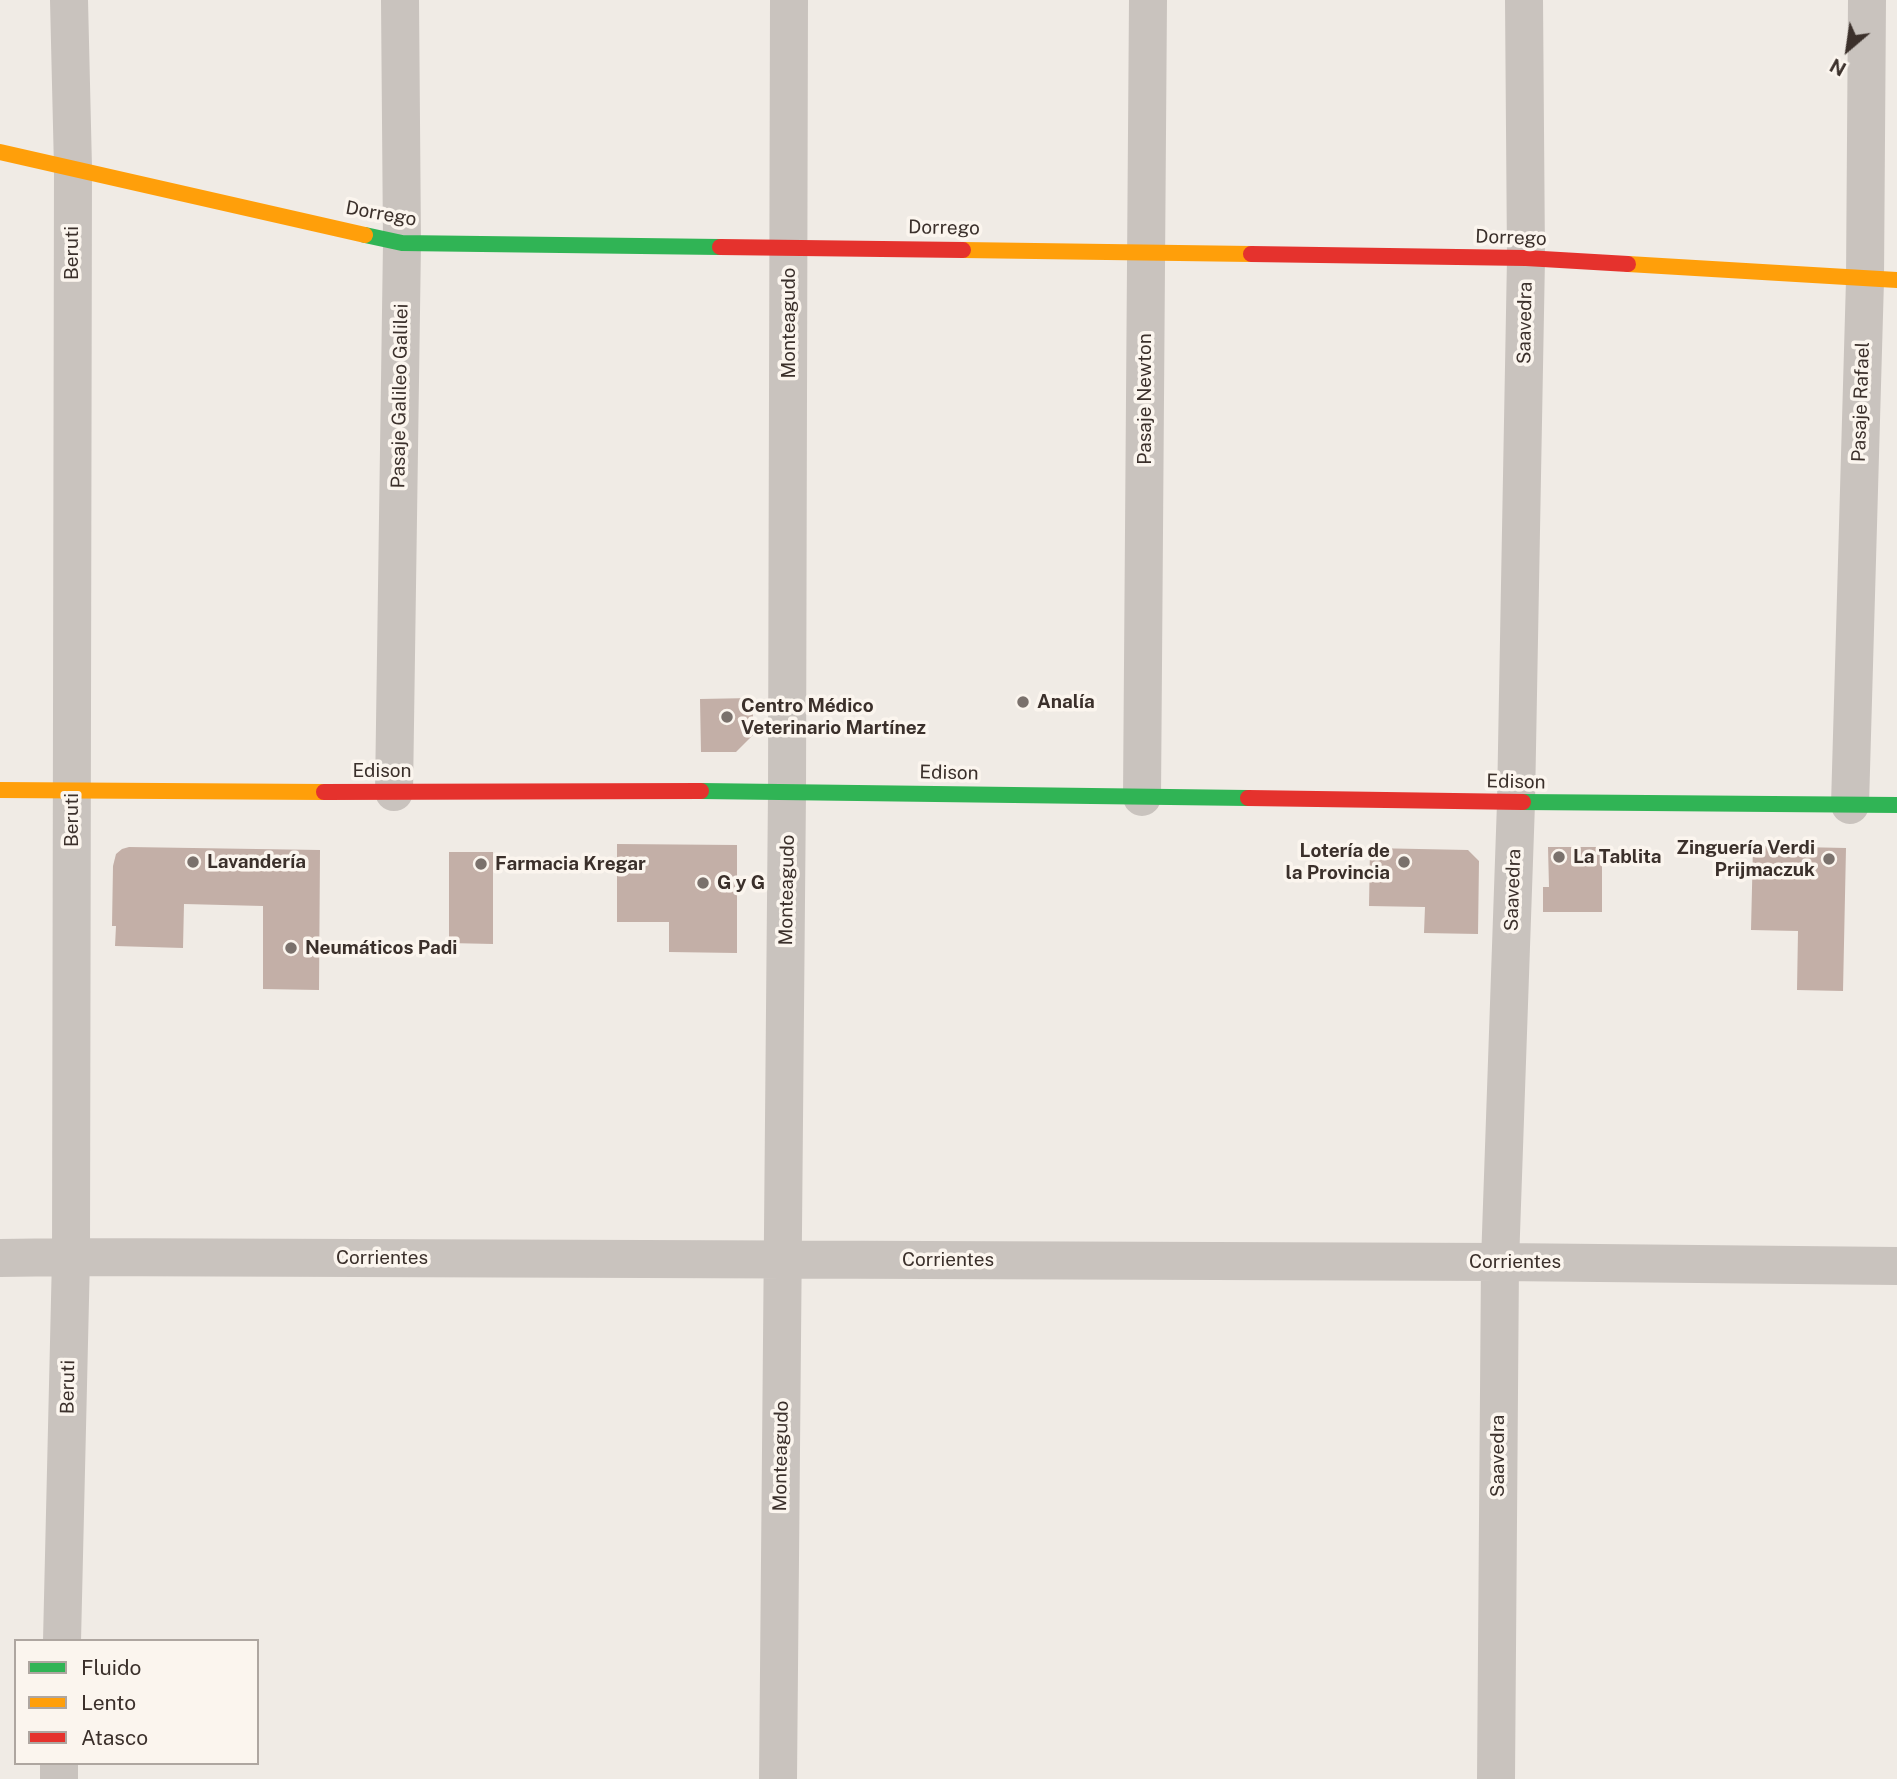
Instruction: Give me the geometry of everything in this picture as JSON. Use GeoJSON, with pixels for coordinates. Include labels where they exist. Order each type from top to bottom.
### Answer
{"type":"FeatureCollection","features":[{"type":"Feature","properties":{"kind":"street","name":"Beruti"},"geometry":{"type":"LineString","coordinates":[[62,1639],[71,1256],[73,167],[69,0]]}},
{"type":"Feature","properties":{"kind":"street","name":"Pasaje Galileo Galilei"},"geometry":{"type":"LineString","coordinates":[[394,792],[402,243],[400,0]]}},
{"type":"Feature","properties":{"kind":"street","name":"Monteagudo"},"geometry":{"type":"LineString","coordinates":[[778,1779],[788,791],[789,0]]}},
{"type":"Feature","properties":{"kind":"street","name":"Pasaje Newton"},"geometry":{"type":"LineString","coordinates":[[1142,797],[1148,0]]}},
{"type":"Feature","properties":{"kind":"street","name":"Saavedra"},"geometry":{"type":"LineString","coordinates":[[1496,1779],[1500,1262],[1516,803],[1526,258],[1524,0]]}},
{"type":"Feature","properties":{"kind":"street","name":"Pasaje Rafael"},"geometry":{"type":"LineString","coordinates":[[1850,805],[1881,280],[1867,0]]}},
{"type":"Feature","properties":{"kind":"street","name":"Dorrego"},"geometry":{"type":"LineString","coordinates":[[0,152],[402,243],[1526,258],[1881,280]]}},
{"type":"Feature","properties":{"kind":"street","name":"Edison"},"geometry":{"type":"LineString","coordinates":[[0,790],[788,791],[1516,803],[1897,805]]}},
{"type":"Feature","properties":{"kind":"street","name":"Corrientes"},"geometry":{"type":"LineString","coordinates":[[0,1258],[71,1256],[1500,1262],[1897,1266]]}},
{"type":"Feature","properties":{"kind":"building","name":"Centro Médico Veterinario Martínez"},"geometry":{"type":"Polygon","coordinates":[[[752,698],[754,734],[736,752],[701,752],[700,699],[752,698]]]}},
{"type":"Feature","properties":{"kind":"building","name":"G y G"},"geometry":{"type":"Polygon","coordinates":[[[617,844],[737,845],[737,953],[669,952],[669,922],[617,922],[617,844]]]}},
{"type":"Feature","properties":{"kind":"building"},"geometry":{"type":"Polygon","coordinates":[[[1753,846],[1846,848],[1843,991],[1797,990],[1798,931],[1751,930],[1753,846]]]}},
{"type":"Feature","properties":{"kind":"building"},"geometry":{"type":"Polygon","coordinates":[[[129,847],[320,850],[319,990],[263,989],[263,906],[184,904],[183,948],[115,946],[116,926],[112,926],[113,866],[116,854],[129,847]]]}},
{"type":"Feature","properties":{"kind":"building"},"geometry":{"type":"Polygon","coordinates":[[[1548,847],[1602,847],[1602,912],[1543,912],[1543,887],[1549,887],[1548,847]]]}},
{"type":"Feature","properties":{"kind":"building"},"geometry":{"type":"Polygon","coordinates":[[[1370,848],[1468,850],[1479,861],[1478,934],[1424,933],[1425,907],[1369,906],[1370,848]]]}},
{"type":"Feature","properties":{"kind":"building"},"geometry":{"type":"Polygon","coordinates":[[[449,852],[493,852],[493,944],[449,943],[449,852]]]}},
{"type":"Feature","properties":{"kind":"traffic: fast"},"geometry":{"type":"LineString","coordinates":[[365,235],[402,243],[720,247]]}},
{"type":"Feature","properties":{"kind":"traffic: fast"},"geometry":{"type":"LineString","coordinates":[[701,791],[1248,798]]}},
{"type":"Feature","properties":{"kind":"traffic: fast"},"geometry":{"type":"LineString","coordinates":[[1523,802],[1897,805]]}},
{"type":"Feature","properties":{"kind":"traffic: slow"},"geometry":{"type":"LineString","coordinates":[[0,152],[365,235]]}},
{"type":"Feature","properties":{"kind":"traffic: slow"},"geometry":{"type":"LineString","coordinates":[[963,250],[1251,254]]}},
{"type":"Feature","properties":{"kind":"traffic: slow"},"geometry":{"type":"LineString","coordinates":[[1628,264],[1897,280]]}},
{"type":"Feature","properties":{"kind":"traffic: slow"},"geometry":{"type":"LineString","coordinates":[[0,790],[324,792]]}},
{"type":"Feature","properties":{"kind":"traffic: jam"},"geometry":{"type":"LineString","coordinates":[[720,247],[963,250]]}},
{"type":"Feature","properties":{"kind":"traffic: jam"},"geometry":{"type":"LineString","coordinates":[[1251,254],[1526,258],[1628,264]]}},
{"type":"Feature","properties":{"kind":"traffic: jam"},"geometry":{"type":"LineString","coordinates":[[324,792],[701,791]]}},
{"type":"Feature","properties":{"kind":"traffic: jam"},"geometry":{"type":"LineString","coordinates":[[1248,798],[1523,802]]}},
{"type":"Feature","properties":{"kind":"place","name":"Analía"},"geometry":{"type":"Point","coordinates":[1023,702]}},
{"type":"Feature","properties":{"kind":"place","name":"Centro Médico Veterinario Martínez"},"geometry":{"type":"Point","coordinates":[727,717]}},
{"type":"Feature","properties":{"kind":"place","name":"La Tablita"},"geometry":{"type":"Point","coordinates":[1559,857]}},
{"type":"Feature","properties":{"kind":"place","name":"Zinguería Verdi Prijmaczuk"},"geometry":{"type":"Point","coordinates":[1829,859]}},
{"type":"Feature","properties":{"kind":"place","name":"Lavandería"},"geometry":{"type":"Point","coordinates":[193,862]}},
{"type":"Feature","properties":{"kind":"place","name":"Lotería de la Provincia"},"geometry":{"type":"Point","coordinates":[1404,862]}},
{"type":"Feature","properties":{"kind":"place","name":"Farmacia Kregar"},"geometry":{"type":"Point","coordinates":[481,864]}},
{"type":"Feature","properties":{"kind":"place","name":"G y G"},"geometry":{"type":"Point","coordinates":[703,883]}},
{"type":"Feature","properties":{"kind":"place","name":"Neumáticos Padi"},"geometry":{"type":"Point","coordinates":[291,948]}}]}
